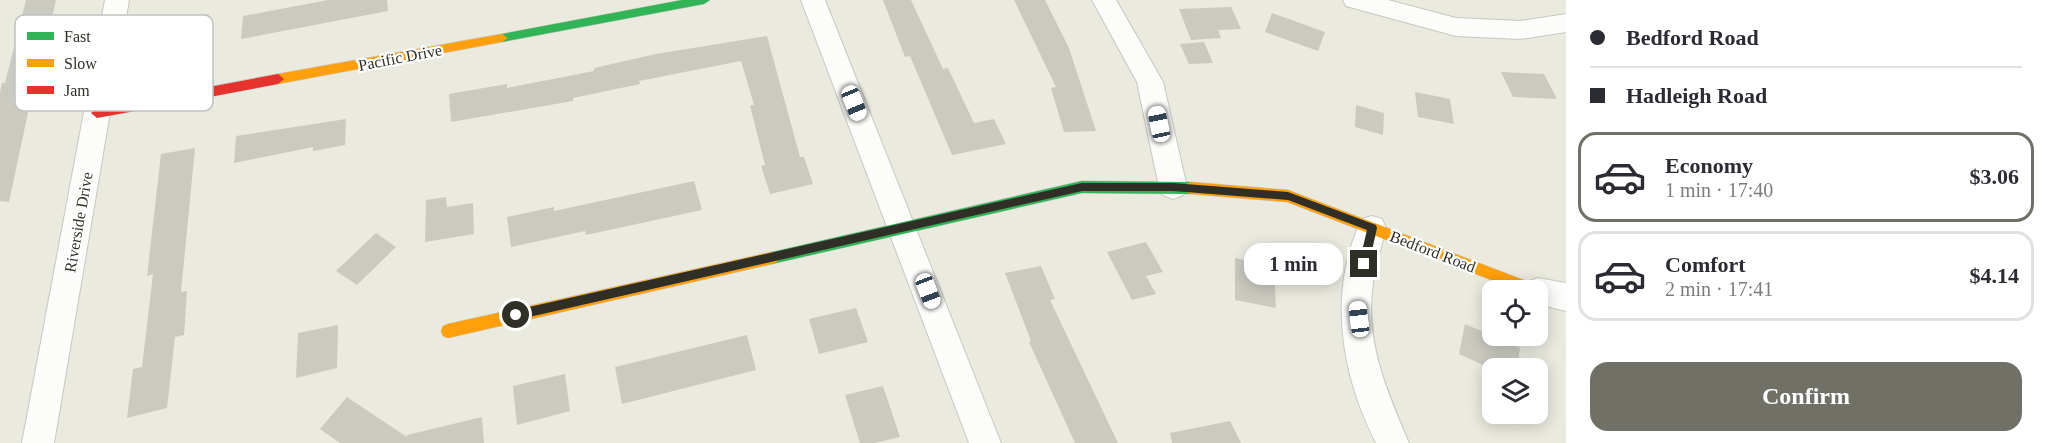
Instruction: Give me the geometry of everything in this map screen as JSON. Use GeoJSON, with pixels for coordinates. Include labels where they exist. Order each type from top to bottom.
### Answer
{"type":"FeatureCollection","features":[{"type":"Feature","properties":{"kind":"street","name":"Riverside Drive"},"geometry":{"type":"LineString","coordinates":[[114,15],[117,0]]}},
{"type":"Feature","properties":{"kind":"street","name":"Pacific Drive"},"geometry":{"type":"LineString","coordinates":[[213,91],[704,0]]}},
{"type":"Feature","properties":{"kind":"street"},"geometry":{"type":"LineString","coordinates":[[813,0],[903,226],[985,443]]}},
{"type":"Feature","properties":{"kind":"street"},"geometry":{"type":"LineString","coordinates":[[1104,0],[1150,82],[1173,187]]}},
{"type":"Feature","properties":{"kind":"street"},"geometry":{"type":"LineString","coordinates":[[1355,0],[1456,27],[1520,30],[1566,23]]}},
{"type":"Feature","properties":{"kind":"street","name":"Pacific Drive"},"geometry":{"type":"LineString","coordinates":[[97,113],[108,111]]}},
{"type":"Feature","properties":{"kind":"street","name":"Riverside Drive"},"geometry":{"type":"LineString","coordinates":[[38,443],[97,113]]}},
{"type":"Feature","properties":{"kind":"street","name":"Bedford Road"},"geometry":{"type":"LineString","coordinates":[[448,331],[1082,187],[1173,187],[1288,196],[1508,280]]}},
{"type":"Feature","properties":{"kind":"street"},"geometry":{"type":"LineString","coordinates":[[1372,228],[1356,299],[1366,380],[1379,418],[1393,443]]}},
{"type":"Feature","properties":{"kind":"street","name":"Bedford Road"},"geometry":{"type":"LineString","coordinates":[[1548,293],[1566,297]]}},
{"type":"Feature","properties":{"kind":"building"},"geometry":{"type":"Polygon","coordinates":[[[26,0],[56,0],[52,15],[22,15],[26,0]]]}},
{"type":"Feature","properties":{"kind":"building"},"geometry":{"type":"Polygon","coordinates":[[[328,0],[387,0],[388,11],[241,39],[243,16],[328,0]]]}},
{"type":"Feature","properties":{"kind":"building"},"geometry":{"type":"Polygon","coordinates":[[[883,0],[911,0],[943,69],[948,68],[974,123],[994,119],[1006,144],[952,155],[910,56],[905,57],[883,0]]]}},
{"type":"Feature","properties":{"kind":"building"},"geometry":{"type":"Polygon","coordinates":[[[1014,0],[1045,0],[1069,48],[1096,131],[1064,132],[1051,88],[1056,87],[1014,0]]]}},
{"type":"Feature","properties":{"kind":"building"},"geometry":{"type":"Polygon","coordinates":[[[1231,7],[1241,29],[1218,30],[1221,38],[1191,40],[1179,9],[1231,7]]]}},
{"type":"Feature","properties":{"kind":"building"},"geometry":{"type":"Polygon","coordinates":[[[1272,13],[1325,32],[1318,51],[1265,32],[1272,13]]]}},
{"type":"Feature","properties":{"kind":"building"},"geometry":{"type":"Polygon","coordinates":[[[767,36],[800,157],[804,157],[813,184],[770,194],[761,166],[765,165],[750,106],[754,105],[741,61],[639,81],[640,84],[573,98],[573,101],[451,122],[449,94],[507,84],[507,88],[594,71],[594,68],[656,54],[767,36]]]}},
{"type":"Feature","properties":{"kind":"building"},"geometry":{"type":"Polygon","coordinates":[[[1204,42],[1213,63],[1189,64],[1180,44],[1204,42]]]}},
{"type":"Feature","properties":{"kind":"building"},"geometry":{"type":"Polygon","coordinates":[[[15,43],[15,111],[28,111],[9,202],[0,201],[0,93],[2,83],[5,83],[15,43]]]}},
{"type":"Feature","properties":{"kind":"building"},"geometry":{"type":"Polygon","coordinates":[[[1501,72],[1544,74],[1557,99],[1513,97],[1501,72]]]}},
{"type":"Feature","properties":{"kind":"building"},"geometry":{"type":"Polygon","coordinates":[[[1415,92],[1450,99],[1454,124],[1418,117],[1415,92]]]}},
{"type":"Feature","properties":{"kind":"building"},"geometry":{"type":"Polygon","coordinates":[[[1356,105],[1384,113],[1383,135],[1355,127],[1356,105]]]}},
{"type":"Feature","properties":{"kind":"building"},"geometry":{"type":"Polygon","coordinates":[[[346,119],[345,145],[313,151],[313,147],[234,163],[236,136],[346,119]]]}},
{"type":"Feature","properties":{"kind":"building"},"geometry":{"type":"Polygon","coordinates":[[[195,148],[181,292],[187,291],[184,335],[175,337],[167,408],[127,418],[133,369],[142,367],[153,274],[147,276],[161,154],[195,148]]]}},
{"type":"Feature","properties":{"kind":"building"},"geometry":{"type":"Polygon","coordinates":[[[694,181],[702,210],[586,235],[585,231],[511,247],[507,217],[554,207],[554,211],[694,181]]]}},
{"type":"Feature","properties":{"kind":"building"},"geometry":{"type":"Polygon","coordinates":[[[446,197],[447,207],[473,203],[474,234],[425,242],[426,200],[446,197]]]}},
{"type":"Feature","properties":{"kind":"building"},"geometry":{"type":"Polygon","coordinates":[[[376,233],[396,247],[357,285],[336,271],[376,233]]]}},
{"type":"Feature","properties":{"kind":"building"},"geometry":{"type":"Polygon","coordinates":[[[1146,242],[1163,272],[1146,276],[1156,294],[1132,300],[1107,252],[1146,242]]]}},
{"type":"Feature","properties":{"kind":"building"},"geometry":{"type":"Polygon","coordinates":[[[1235,258],[1274,267],[1276,308],[1235,300],[1235,258]]]}},
{"type":"Feature","properties":{"kind":"building"},"geometry":{"type":"Polygon","coordinates":[[[1041,266],[1055,299],[1050,300],[1118,443],[1075,443],[1029,342],[1031,341],[1005,273],[1041,266]]]}},
{"type":"Feature","properties":{"kind":"building"},"geometry":{"type":"Polygon","coordinates":[[[856,308],[868,342],[819,354],[809,319],[856,308]]]}},
{"type":"Feature","properties":{"kind":"building"},"geometry":{"type":"Polygon","coordinates":[[[1465,324],[1482,331],[1482,346],[1520,348],[1519,358],[1482,358],[1482,364],[1459,354],[1465,324]]]}},
{"type":"Feature","properties":{"kind":"building"},"geometry":{"type":"Polygon","coordinates":[[[338,325],[337,368],[296,378],[298,333],[338,325]]]}},
{"type":"Feature","properties":{"kind":"building"},"geometry":{"type":"Polygon","coordinates":[[[747,335],[756,370],[622,404],[615,367],[747,335]]]}},
{"type":"Feature","properties":{"kind":"building"},"geometry":{"type":"Polygon","coordinates":[[[565,374],[570,411],[517,425],[513,386],[565,374]]]}},
{"type":"Feature","properties":{"kind":"building"},"geometry":{"type":"Polygon","coordinates":[[[883,386],[900,437],[875,443],[860,443],[845,395],[883,386]]]}},
{"type":"Feature","properties":{"kind":"building"},"geometry":{"type":"Polygon","coordinates":[[[347,397],[407,437],[407,435],[482,417],[484,443],[340,443],[320,429],[347,397]]]}},
{"type":"Feature","properties":{"kind":"building"},"geometry":{"type":"Polygon","coordinates":[[[1230,421],[1241,443],[1172,443],[1170,433],[1230,421]]]}},
{"type":"Feature","properties":{"kind":"traffic: fast"},"geometry":{"type":"LineString","coordinates":[[502,38],[704,0]]}},
{"type":"Feature","properties":{"kind":"traffic: fast"},"geometry":{"type":"LineString","coordinates":[[772,258],[1082,187],[1191,188]]}},
{"type":"Feature","properties":{"kind":"traffic: slow"},"geometry":{"type":"LineString","coordinates":[[278,79],[502,38]]}},
{"type":"Feature","properties":{"kind":"traffic: slow"},"geometry":{"type":"LineString","coordinates":[[1191,188],[1288,196],[1508,280]]}},
{"type":"Feature","properties":{"kind":"traffic: slow"},"geometry":{"type":"LineString","coordinates":[[448,331],[772,258]]}},
{"type":"Feature","properties":{"kind":"traffic: jam"},"geometry":{"type":"LineString","coordinates":[[213,91],[278,79]]}},
{"type":"Feature","properties":{"kind":"traffic: jam"},"geometry":{"type":"LineString","coordinates":[[97,113],[108,111]]}},
{"type":"Feature","properties":{"kind":"route"},"geometry":{"type":"LineString","coordinates":[[516,315],[1082,187],[1173,187],[1288,196],[1372,228],[1364,264]]}}]}
